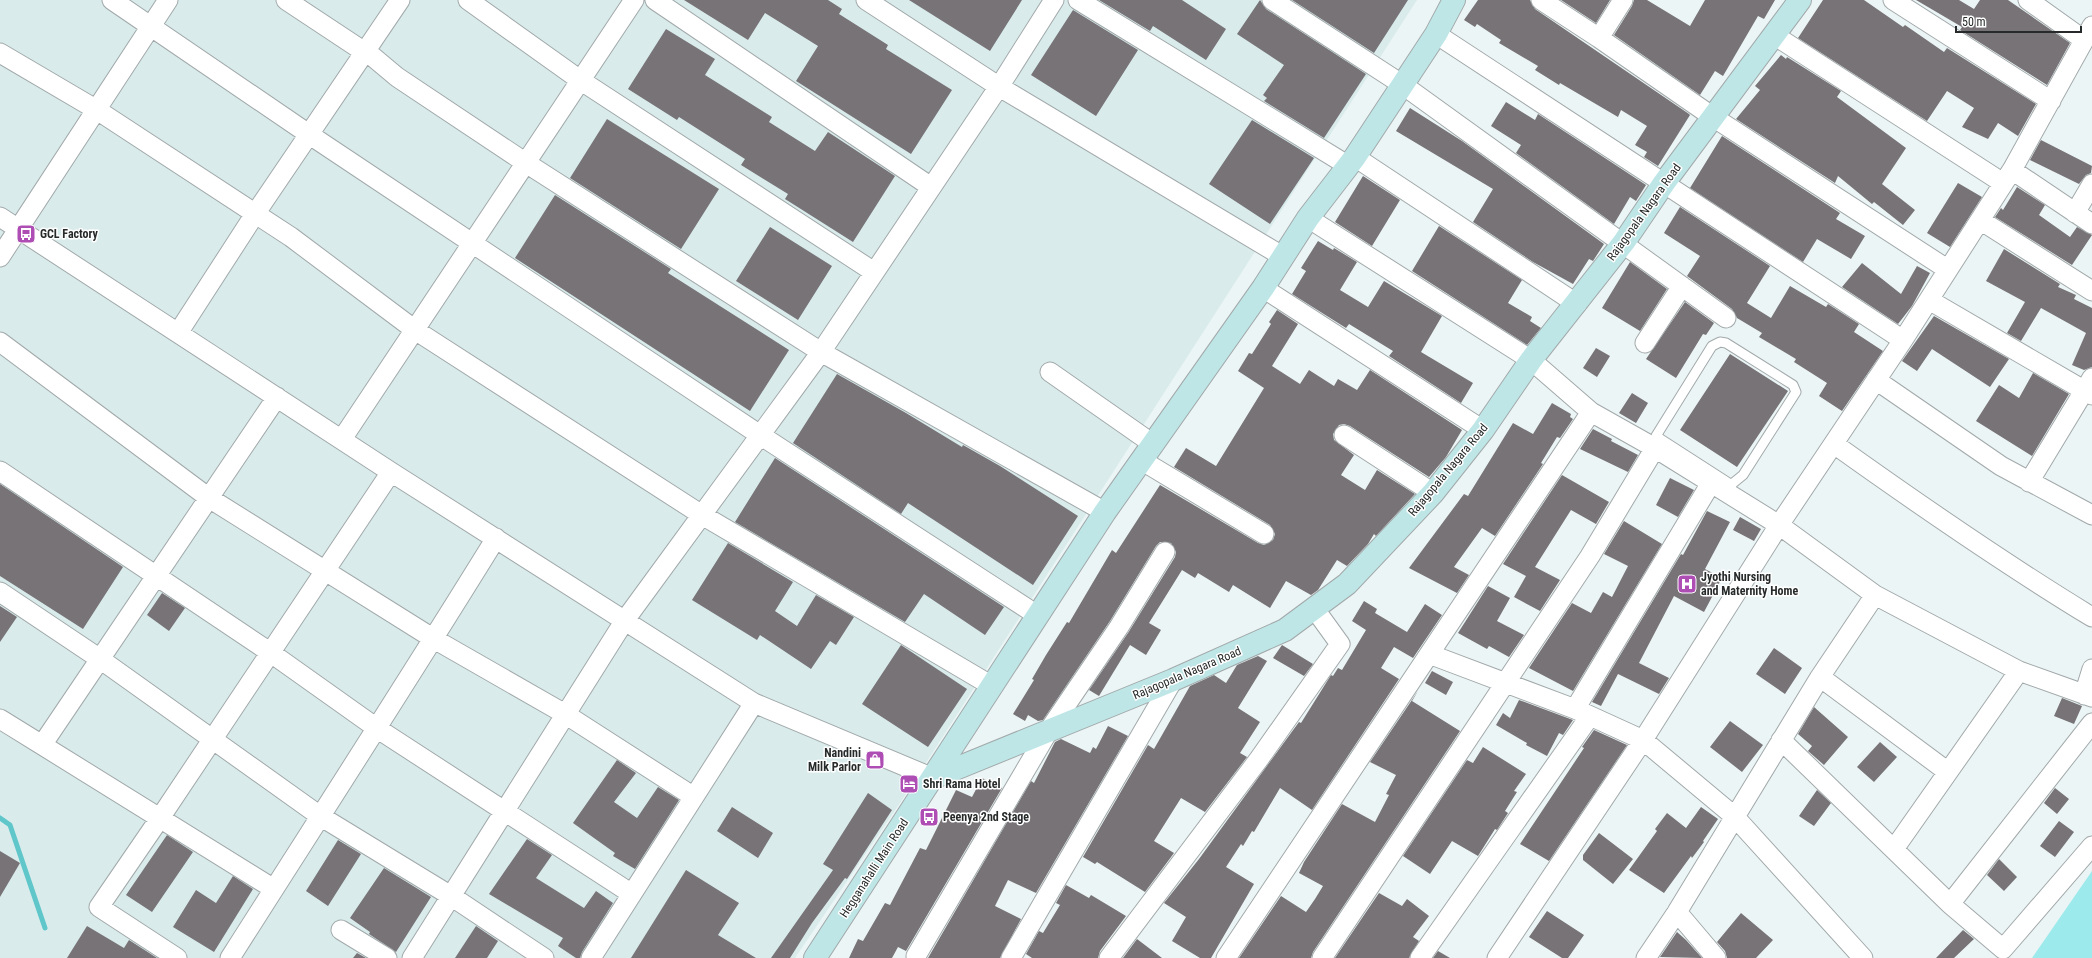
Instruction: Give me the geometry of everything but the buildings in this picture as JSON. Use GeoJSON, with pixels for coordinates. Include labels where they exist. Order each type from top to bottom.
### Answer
{"type":"FeatureCollection","features":[{"type":"Feature","properties":{"kind":"street"},"geometry":{"type":"LineString","coordinates":[[112,0],[472,244],[760,435],[1037,614]]}},
{"type":"Feature","properties":{"kind":"street"},"geometry":{"type":"LineString","coordinates":[[0,257],[20,229],[168,0]]}},
{"type":"Feature","properties":{"kind":"street"},"geometry":{"type":"LineString","coordinates":[[286,0],[363,51],[366,51],[397,77],[526,163],[821,352],[1105,512]]}},
{"type":"Feature","properties":{"kind":"street"},"geometry":{"type":"LineString","coordinates":[[178,333],[255,214],[310,135],[400,0]]}},
{"type":"Feature","properties":{"kind":"street"},"geometry":{"type":"LineString","coordinates":[[468,0],[580,80],[874,272]]}},
{"type":"Feature","properties":{"kind":"street"},"geometry":{"type":"LineString","coordinates":[[342,439],[634,0]]}},
{"type":"Feature","properties":{"kind":"street"},"geometry":{"type":"LineString","coordinates":[[655,0],[931,187]]}},
{"type":"Feature","properties":{"kind":"street"},"geometry":{"type":"LineString","coordinates":[[866,0],[998,86],[1282,256]]}},
{"type":"Feature","properties":{"kind":"street"},"geometry":{"type":"LineString","coordinates":[[412,958],[625,620],[821,352],[1054,0]]}},
{"type":"Feature","properties":{"kind":"street"},"geometry":{"type":"LineString","coordinates":[[1078,0],[1351,161],[1577,304]]}},
{"type":"Feature","properties":{"kind":"street"},"geometry":{"type":"LineString","coordinates":[[1272,0],[1403,85],[1624,242],[1726,318]]}},
{"type":"Feature","properties":{"kind":"street","name":"Hegganahalli Main Road"},"geometry":{"type":"LineString","coordinates":[[817,958],[1037,614],[1105,512],[1262,288],[1308,218],[1351,161],[1403,85],[1436,34],[1454,0]]}},
{"type":"Feature","properties":{"kind":"street"},"geometry":{"type":"LineString","coordinates":[[1599,38],[1623,0]]}},
{"type":"Feature","properties":{"kind":"street","name":"Rajagopala Nagara Road"},"geometry":{"type":"LineString","coordinates":[[933,778],[1173,680],[1285,630],[1347,584],[1433,493],[1483,430],[1531,360],[1577,304],[1624,242],[1664,183],[1712,117],[1800,0]]}},
{"type":"Feature","properties":{"kind":"street"},"geometry":{"type":"LineString","coordinates":[[1893,0],[2051,101]]}},
{"type":"Feature","properties":{"kind":"street"},"geometry":{"type":"LineString","coordinates":[[1498,958],[1643,740],[1779,526],[1903,340],[2007,177],[2051,101],[2088,33],[2028,0]]}},
{"type":"Feature","properties":{"kind":"street"},"geometry":{"type":"LineString","coordinates":[[1544,1],[1712,117],[1947,269]]}},
{"type":"Feature","properties":{"kind":"street"},"geometry":{"type":"LineString","coordinates":[[1436,34],[1903,340]]}},
{"type":"Feature","properties":{"kind":"street"},"geometry":{"type":"LineString","coordinates":[[1774,35],[2007,177],[2075,213],[2092,224]]}},
{"type":"Feature","properties":{"kind":"street"},"geometry":{"type":"LineString","coordinates":[[0,53],[97,110],[291,237],[415,330],[702,515],[992,686]]}},
{"type":"Feature","properties":{"kind":"street"},"geometry":{"type":"LineString","coordinates":[[2075,213],[2092,184]]}},
{"type":"Feature","properties":{"kind":"street"},"geometry":{"type":"LineString","coordinates":[[0,217],[391,472],[754,703],[933,778]]}},
{"type":"Feature","properties":{"kind":"street"},"geometry":{"type":"LineString","coordinates":[[1308,218],[1531,360],[1591,412],[1655,442],[1723,487],[1875,594],[2019,671],[2088,696],[2092,669]]}},
{"type":"Feature","properties":{"kind":"street"},"geometry":{"type":"LineString","coordinates":[[1980,220],[2092,291]]}},
{"type":"Feature","properties":{"kind":"street"},"geometry":{"type":"LineString","coordinates":[[1645,343],[1682,286]]}},
{"type":"Feature","properties":{"kind":"street"},"geometry":{"type":"LineString","coordinates":[[1262,288],[1483,430]]}},
{"type":"Feature","properties":{"kind":"street"},"geometry":{"type":"LineString","coordinates":[[1928,300],[2089,388],[2029,482]]}},
{"type":"Feature","properties":{"kind":"street"},"geometry":{"type":"LineString","coordinates":[[0,342],[209,498],[434,639],[565,714],[694,797]]}},
{"type":"Feature","properties":{"kind":"street"},"geometry":{"type":"LineString","coordinates":[[1050,372],[1147,452],[1264,534]]}},
{"type":"Feature","properties":{"kind":"street"},"geometry":{"type":"LineString","coordinates":[[1876,380],[1942,427],[2029,482],[2092,515]]}},
{"type":"Feature","properties":{"kind":"street"},"geometry":{"type":"LineString","coordinates":[[42,745],[277,397]]}},
{"type":"Feature","properties":{"kind":"street"},"geometry":{"type":"LineString","coordinates":[[1226,958],[1591,412]]}},
{"type":"Feature","properties":{"kind":"street"},"geometry":{"type":"LineString","coordinates":[[1344,435],[1433,493]]}},
{"type":"Feature","properties":{"kind":"street"},"geometry":{"type":"LineString","coordinates":[[1322,958],[1590,556],[1655,442]]}},
{"type":"Feature","properties":{"kind":"street"},"geometry":{"type":"LineString","coordinates":[[1834,444],[1943,522],[2021,574],[2092,617]]}},
{"type":"Feature","properties":{"kind":"street"},"geometry":{"type":"LineString","coordinates":[[0,471],[271,653],[378,729],[632,894]]}},
{"type":"Feature","properties":{"kind":"street"},"geometry":{"type":"LineString","coordinates":[[177,958],[99,907],[212,741],[391,472]]}},
{"type":"Feature","properties":{"kind":"street"},"geometry":{"type":"LineString","coordinates":[[1420,958],[1582,712],[1723,487]]}},
{"type":"Feature","properties":{"kind":"street"},"geometry":{"type":"LineString","coordinates":[[230,958],[320,816],[378,729],[496,538]]}},
{"type":"Feature","properties":{"kind":"street"},"geometry":{"type":"LineString","coordinates":[[916,956],[1049,730],[1119,627],[1165,552]]}},
{"type":"Feature","properties":{"kind":"street"},"geometry":{"type":"LineString","coordinates":[[0,592],[100,659],[212,741],[320,816],[451,896],[544,958]]}},
{"type":"Feature","properties":{"kind":"street"},"geometry":{"type":"LineString","coordinates":[[1646,958],[1677,912],[1734,816],[1820,677],[1875,594]]}},
{"type":"Feature","properties":{"kind":"street"},"geometry":{"type":"LineString","coordinates":[[1109,958],[1259,759],[1340,644],[1314,608]]}},
{"type":"Feature","properties":{"kind":"street"},"geometry":{"type":"LineString","coordinates":[[1429,654],[1582,712],[1643,740],[1734,816],[1863,958]]}},
{"type":"Feature","properties":{"kind":"street"},"geometry":{"type":"LineString","coordinates":[[1894,849],[2019,671]]}},
{"type":"Feature","properties":{"kind":"street"},"geometry":{"type":"LineString","coordinates":[[1820,677],[1948,772]]}},
{"type":"Feature","properties":{"kind":"street"},"geometry":{"type":"LineString","coordinates":[[1011,958],[1173,680]]}},
{"type":"Feature","properties":{"kind":"street"},"geometry":{"type":"LineString","coordinates":[[591,958],[754,703]]}},
{"type":"Feature","properties":{"kind":"street"},"geometry":{"type":"LineString","coordinates":[[0,719],[274,889]]}},
{"type":"Feature","properties":{"kind":"street"},"geometry":{"type":"LineString","coordinates":[[1950,904],[2092,723]]}},
{"type":"Feature","properties":{"kind":"street"},"geometry":{"type":"LineString","coordinates":[[1781,740],[1950,904],[2003,949],[2092,846]]}},
{"type":"Feature","properties":{"kind":"street"},"geometry":{"type":"LineString","coordinates":[[1677,912],[1716,958]]}},
{"type":"Feature","properties":{"kind":"street"},"geometry":{"type":"LineString","coordinates":[[341,930],[387,958]]}},
{"type":"Feature","properties":{"kind":"lane"},"geometry":{"type":"LineString","coordinates":[[1655,442],[1712,346],[1720,342],[1726,343],[1793,385],[1796,392],[1794,398],[1743,475],[1723,487]]}},
{"type":"Feature","properties":{"kind":"shaded area"},"geometry":{"type":"Polygon","coordinates":[[[0,0],[1417,0],[902,800],[795,958],[0,958],[0,0]]]}},
{"type":"Feature","properties":{"kind":"shaded area"},"geometry":{"type":"Polygon","coordinates":[[[2092,871],[2092,958],[2032,958],[2092,871]]]}},
{"type":"Feature","properties":{"kind":"waterway"},"geometry":{"type":"LineString","coordinates":[[0,818],[10,825],[45,928]]}},
{"type":"Feature","properties":{"kind":"place","name":"GCL Factory"},"geometry":{"type":"Point","coordinates":[26,234]}},
{"type":"Feature","properties":{"kind":"place","name":"Jyothi Nursing and Maternity Home"},"geometry":{"type":"Point","coordinates":[1687,584]}},
{"type":"Feature","properties":{"kind":"place","name":"Nandini Milk Parlor"},"geometry":{"type":"Point","coordinates":[875,760]}},
{"type":"Feature","properties":{"kind":"place","name":"Shri Rama Hotel"},"geometry":{"type":"Point","coordinates":[909,784]}},
{"type":"Feature","properties":{"kind":"place","name":"Peenya 2nd Stage"},"geometry":{"type":"Point","coordinates":[929,817]}}]}
